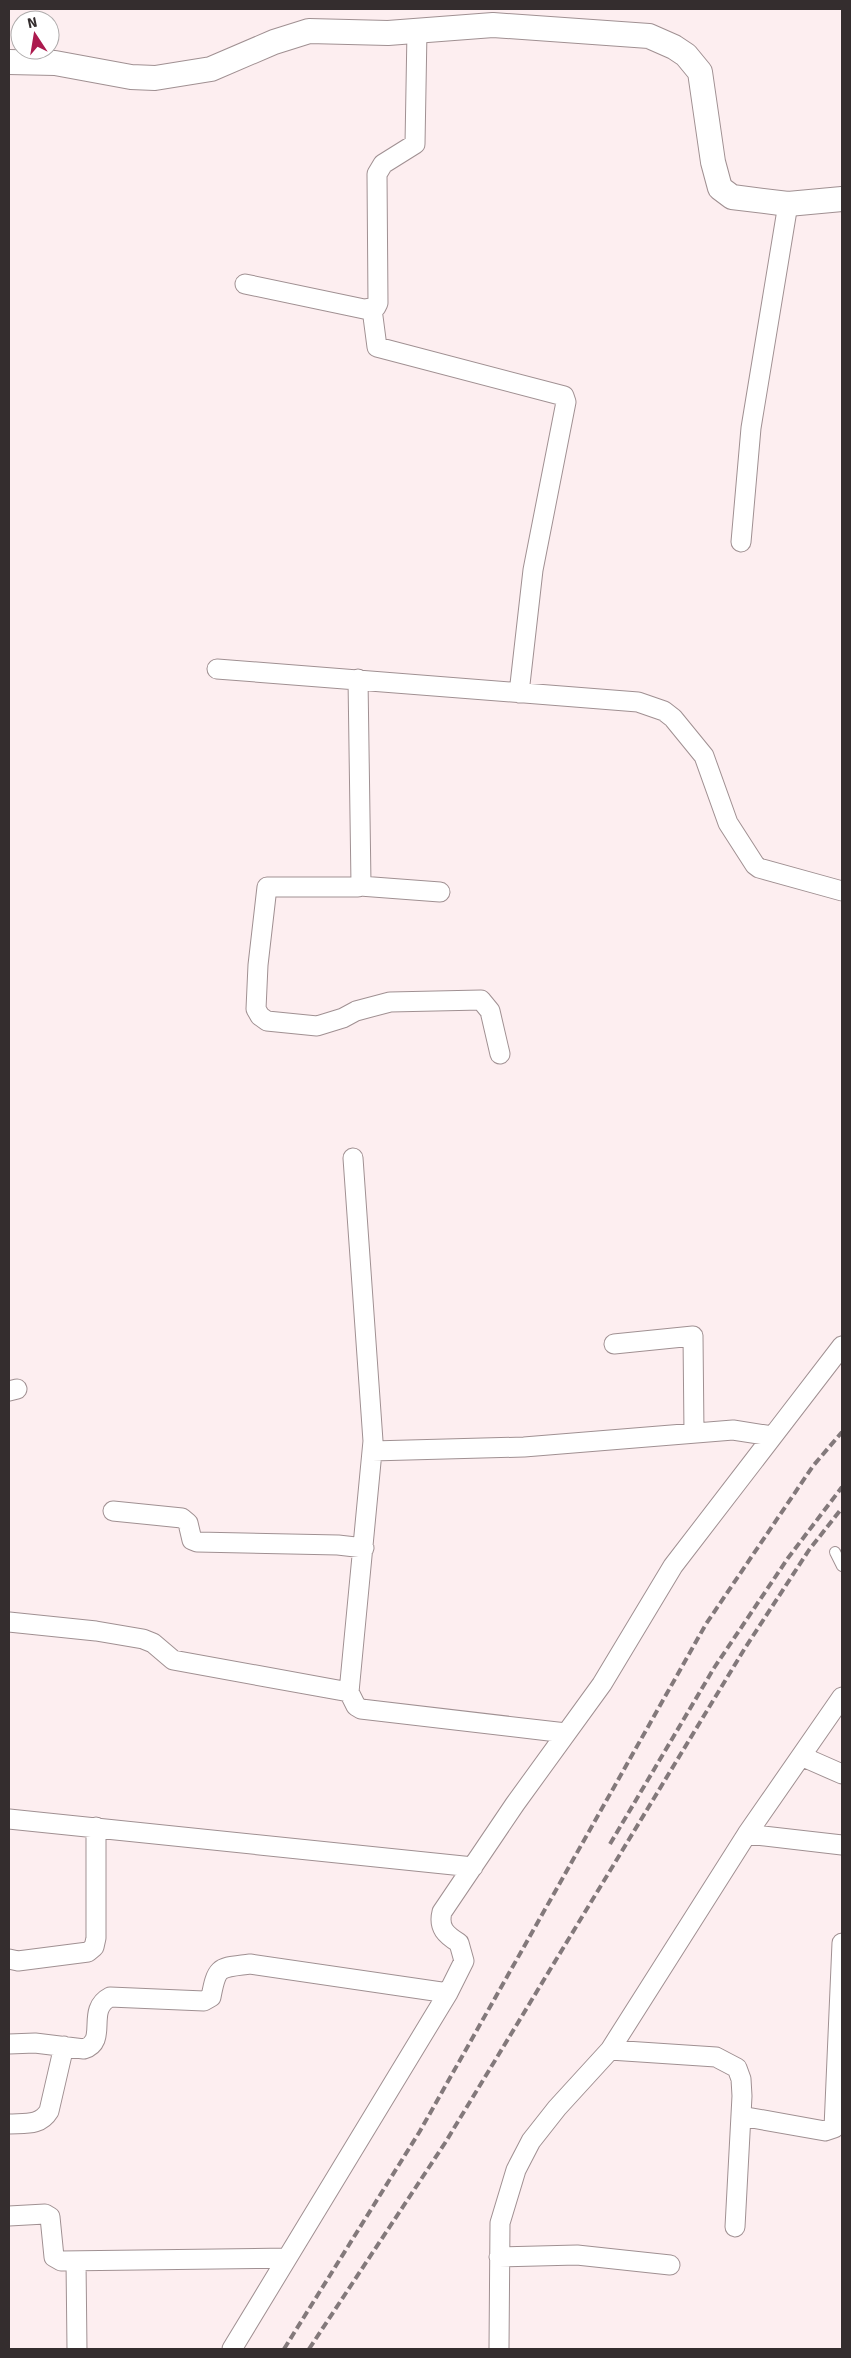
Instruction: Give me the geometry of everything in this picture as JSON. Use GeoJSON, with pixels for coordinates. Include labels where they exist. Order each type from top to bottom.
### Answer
{"type":"FeatureCollection","features":[{"type":"Feature","properties":{"kind":"street"},"geometry":{"type":"LineString","coordinates":[[9,62],[55,63],[131,77],[155,78],[211,69],[274,42],[309,31],[388,33],[493,25],[649,36],[674,47],[686,55],[700,72],[713,162],[720,188],[732,197],[788,204],[842,199]]}},
{"type":"Feature","properties":{"kind":"street"},"geometry":{"type":"LineString","coordinates":[[372,309],[378,303],[377,174],[383,164],[415,144],[417,31]]}},
{"type":"Feature","properties":{"kind":"street"},"geometry":{"type":"LineString","coordinates":[[741,542],[751,428],[788,204]]}},
{"type":"Feature","properties":{"kind":"street"},"geometry":{"type":"LineString","coordinates":[[245,284],[372,309]]}},
{"type":"Feature","properties":{"kind":"street"},"geometry":{"type":"LineString","coordinates":[[372,309],[377,347],[564,396],[566,402],[533,570],[519,693]]}},
{"type":"Feature","properties":{"kind":"street"},"geometry":{"type":"LineString","coordinates":[[217,669],[638,702],[664,711],[673,718],[704,756],[728,823],[755,865],[759,868],[842,891]]}},
{"type":"Feature","properties":{"kind":"street"},"geometry":{"type":"LineString","coordinates":[[358,679],[360,886]]}},
{"type":"Feature","properties":{"kind":"street"},"geometry":{"type":"LineString","coordinates":[[440,892],[360,886],[267,887],[258,965],[256,1009],[260,1016],[267,1021],[317,1026],[343,1018],[356,1011],[390,1002],[480,1000],[490,1011],[500,1054]]}},
{"type":"Feature","properties":{"kind":"street"},"geometry":{"type":"LineString","coordinates":[[353,1158],[372,1451],[349,1692],[356,1706],[361,1709],[566,1733]]}},
{"type":"Feature","properties":{"kind":"street"},"geometry":{"type":"LineString","coordinates":[[614,1344],[693,1336],[694,1433]]}},
{"type":"Feature","properties":{"kind":"street"},"geometry":{"type":"LineString","coordinates":[[232,2349],[448,1993],[464,1961],[463,1950],[459,1943],[447,1935],[441,1927],[442,1912],[602,1684],[673,1566],[842,1346]]}},
{"type":"Feature","properties":{"kind":"street"},"geometry":{"type":"LineString","coordinates":[[372,1451],[524,1447],[733,1430],[772,1436]]}},
{"type":"Feature","properties":{"kind":"street"},"geometry":{"type":"LineString","coordinates":[[112,1511],[182,1518],[188,1523],[192,1540],[197,1542],[338,1545],[364,1548]]}},
{"type":"Feature","properties":{"kind":"street"},"geometry":{"type":"LineString","coordinates":[[9,1622],[96,1631],[143,1639],[154,1643],[173,1660],[349,1692]]}},
{"type":"Feature","properties":{"kind":"street"},"geometry":{"type":"LineString","coordinates":[[499,2349],[500,2223],[516,2170],[531,2141],[556,2108],[610,2050],[747,1834],[842,1697]]}},
{"type":"Feature","properties":{"kind":"street"},"geometry":{"type":"LineString","coordinates":[[801,1756],[842,1774]]}},
{"type":"Feature","properties":{"kind":"street"},"geometry":{"type":"LineString","coordinates":[[9,1819],[473,1867]]}},
{"type":"Feature","properties":{"kind":"street"},"geometry":{"type":"LineString","coordinates":[[9,1959],[18,1961],[88,1952],[94,1947],[96,1938],[96,1827]]}},
{"type":"Feature","properties":{"kind":"street"},"geometry":{"type":"LineString","coordinates":[[747,1834],[842,1845]]}},
{"type":"Feature","properties":{"kind":"street"},"geometry":{"type":"LineString","coordinates":[[741,2116],[830,2131],[836,2123],[839,2098],[842,1943]]}},
{"type":"Feature","properties":{"kind":"street"},"geometry":{"type":"LineString","coordinates":[[9,2044],[35,2043],[84,2048],[92,2046],[96,2041],[98,2008],[102,2002],[110,1997],[204,2001],[211,1997],[214,1978],[219,1971],[250,1964],[448,1993]]}},
{"type":"Feature","properties":{"kind":"street"},"geometry":{"type":"LineString","coordinates":[[9,2124],[37,2123],[44,2119],[49,2111],[64,2046]]}},
{"type":"Feature","properties":{"kind":"street"},"geometry":{"type":"LineString","coordinates":[[610,2050],[716,2058],[730,2063],[737,2068],[741,2079],[741,2116],[735,2227]]}},
{"type":"Feature","properties":{"kind":"street"},"geometry":{"type":"LineString","coordinates":[[9,2216],[45,2214],[50,2217],[54,2256],[61,2261],[287,2258]]}},
{"type":"Feature","properties":{"kind":"street"},"geometry":{"type":"LineString","coordinates":[[499,2257],[577,2255],[670,2265]]}},
{"type":"Feature","properties":{"kind":"street"},"geometry":{"type":"LineString","coordinates":[[76,2261],[77,2349]]}},
{"type":"Feature","properties":{"kind":"lane"},"geometry":{"type":"LineString","coordinates":[[835,1552],[842,1566]]}},
{"type":"Feature","properties":{"kind":"railway"},"geometry":{"type":"LineString","coordinates":[[284,2349],[420,2131],[706,1624],[813,1466],[842,1432]]}},
{"type":"Feature","properties":{"kind":"railway"},"geometry":{"type":"LineString","coordinates":[[610,1844],[714,1668],[788,1558],[842,1487]]}},
{"type":"Feature","properties":{"kind":"railway"},"geometry":{"type":"LineString","coordinates":[[309,2349],[445,2143],[745,1648],[809,1550],[842,1508]]}}]}
